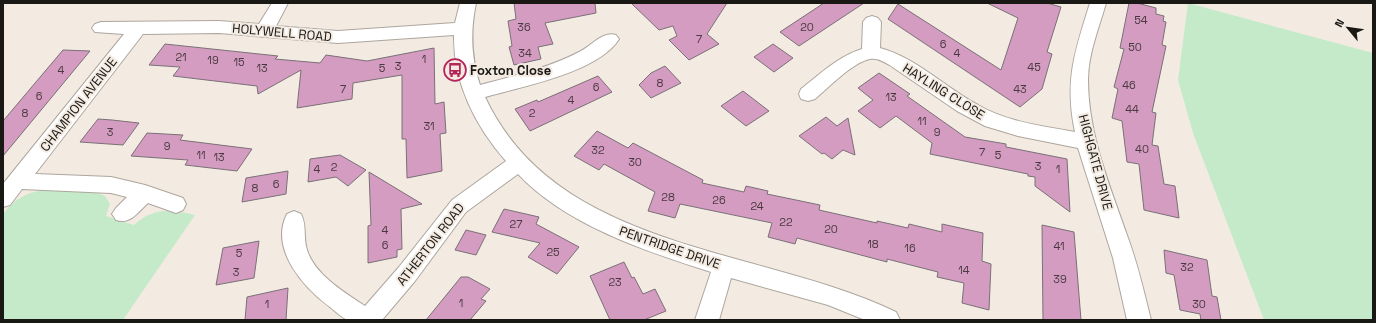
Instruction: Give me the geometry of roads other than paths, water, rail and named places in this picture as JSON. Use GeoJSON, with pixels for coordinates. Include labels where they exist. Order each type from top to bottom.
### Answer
{"type":"FeatureCollection","features":[{"type":"Feature","properties":{"kind":"street"},"geometry":{"type":"LineString","coordinates":[[264,30],[280,3]]}},
{"type":"Feature","properties":{"kind":"street","name":"PENTRIDGE DRIVE"},"geometry":{"type":"LineString","coordinates":[[468,3],[463,28],[464,64],[473,94],[498,138],[539,182],[565,201],[595,218],[640,239],[724,266],[807,288],[847,302],[888,320]]}},
{"type":"Feature","properties":{"kind":"street","name":"HIGHGATE DRIVE"},"geometry":{"type":"LineString","coordinates":[[1098,3],[1084,49],[1079,80],[1079,96],[1088,142],[1125,260],[1139,320]]}},
{"type":"Feature","properties":{"kind":"street"},"geometry":{"type":"LineString","coordinates":[[808,94],[852,61],[871,52],[872,22]]}},
{"type":"Feature","properties":{"kind":"street","name":"HOLYWELL ROAD"},"geometry":{"type":"LineString","coordinates":[[100,28],[219,27],[338,37],[463,28]]}},
{"type":"Feature","properties":{"kind":"street","name":"CHAMPION AVENUE"},"geometry":{"type":"LineString","coordinates":[[3,198],[138,28]]}},
{"type":"Feature","properties":{"kind":"street"},"geometry":{"type":"LineString","coordinates":[[473,94],[564,68],[593,53],[610,39]]}},
{"type":"Feature","properties":{"kind":"street","name":"HAYLING CLOSE"},"geometry":{"type":"LineString","coordinates":[[871,52],[894,59],[958,103],[988,119],[1011,127],[1088,142]]}},
{"type":"Feature","properties":{"kind":"street","name":"ATHERTON ROAD"},"geometry":{"type":"LineString","coordinates":[[367,320],[407,274],[459,206],[519,162]]}},
{"type":"Feature","properties":{"kind":"street"},"geometry":{"type":"LineString","coordinates":[[17,181],[111,185],[176,204]]}},
{"type":"Feature","properties":{"kind":"street"},"geometry":{"type":"LineString","coordinates":[[123,214],[145,194]]}},
{"type":"Feature","properties":{"kind":"street"},"geometry":{"type":"LineString","coordinates":[[294,220],[293,239],[306,268],[338,302],[367,320]]}},
{"type":"Feature","properties":{"kind":"street"},"geometry":{"type":"LineString","coordinates":[[707,320],[724,266]]}},
{"type":"Feature","properties":{"kind":"place","name":"Foxton Close"},"geometry":{"type":"Point","coordinates":[455,70]}}]}
